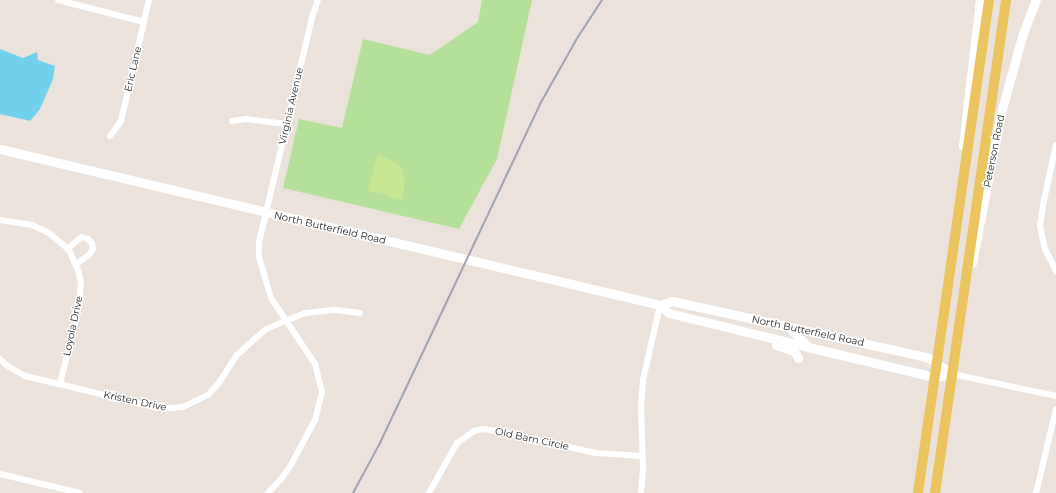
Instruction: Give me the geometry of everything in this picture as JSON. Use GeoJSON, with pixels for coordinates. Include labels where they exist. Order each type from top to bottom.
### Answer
{"type":"FeatureCollection","features":[{"type":"Feature","properties":{"kind":"main road"},"geometry":{"type":"LineString","coordinates":[[954,236],[980,0]]}},
{"type":"Feature","properties":{"kind":"main road"},"geometry":{"type":"LineString","coordinates":[[918,493],[989,0]]}},
{"type":"Feature","properties":{"kind":"main road","name":"Peterson Road"},"geometry":{"type":"LineString","coordinates":[[935,493],[1006,0]]}},
{"type":"Feature","properties":{"kind":"main road","name":"Peterson Road"},"geometry":{"type":"LineString","coordinates":[[963,305],[977,242],[1001,113],[1022,36],[1036,0]]}},
{"type":"Feature","properties":{"kind":"main road","name":"North Butterfield Road"},"geometry":{"type":"LineString","coordinates":[[0,149],[660,305],[669,313],[934,377],[952,374]]}},
{"type":"Feature","properties":{"kind":"main road","name":"North Butterfield Road"},"geometry":{"type":"LineString","coordinates":[[660,305],[672,301],[928,357],[952,374]]}},
{"type":"Feature","properties":{"kind":"main road"},"geometry":{"type":"LineString","coordinates":[[719,325],[728,331],[790,349],[794,351],[798,358]]}},
{"type":"Feature","properties":{"kind":"main road"},"geometry":{"type":"LineString","coordinates":[[788,326],[808,347]]}},
{"type":"Feature","properties":{"kind":"street"},"geometry":{"type":"LineString","coordinates":[[58,0],[144,22]]}},
{"type":"Feature","properties":{"kind":"street","name":"Eric Lane"},"geometry":{"type":"LineString","coordinates":[[110,136],[121,122],[149,0]]}},
{"type":"Feature","properties":{"kind":"street","name":"Virginia Avenue"},"geometry":{"type":"LineString","coordinates":[[268,493],[292,464],[316,420],[322,392],[315,364],[271,298],[259,257],[259,242],[318,0]]}},
{"type":"Feature","properties":{"kind":"street"},"geometry":{"type":"LineString","coordinates":[[232,121],[246,119],[287,124]]}},
{"type":"Feature","properties":{"kind":"street"},"geometry":{"type":"LineString","coordinates":[[1056,145],[1040,226],[1045,249],[1056,272]]}},
{"type":"Feature","properties":{"kind":"street","name":"Loyola Drive"},"geometry":{"type":"LineString","coordinates":[[0,220],[39,228],[49,233],[67,249],[76,264],[80,282],[79,305],[60,384]]}},
{"type":"Feature","properties":{"kind":"street"},"geometry":{"type":"LineString","coordinates":[[67,249],[82,237],[88,238],[92,244],[92,249],[89,255],[76,264]]}},
{"type":"Feature","properties":{"kind":"street"},"geometry":{"type":"LineString","coordinates":[[641,493],[641,405],[643,380],[660,305]]}},
{"type":"Feature","properties":{"kind":"street","name":"Kristen Drive"},"geometry":{"type":"LineString","coordinates":[[0,359],[18,373],[159,408],[183,407],[208,395],[218,384],[237,355],[247,344],[266,329],[305,313],[318,311],[360,313]]}},
{"type":"Feature","properties":{"kind":"street","name":"North Butterfield Road"},"geometry":{"type":"LineString","coordinates":[[952,374],[1056,396]]}},
{"type":"Feature","properties":{"kind":"street"},"geometry":{"type":"LineString","coordinates":[[1036,493],[1056,409]]}},
{"type":"Feature","properties":{"kind":"street","name":"Old Barn Circle"},"geometry":{"type":"LineString","coordinates":[[430,493],[457,443],[474,431],[483,429],[498,431],[596,454],[642,456]]}},
{"type":"Feature","properties":{"kind":"street"},"geometry":{"type":"LineString","coordinates":[[0,474],[80,493]]}},
{"type":"Feature","properties":{"kind":"green space"},"geometry":{"type":"Polygon","coordinates":[[[482,0],[532,0],[497,159],[459,229],[283,188],[299,119],[342,128],[363,39],[430,55],[478,22],[482,0]]]}},
{"type":"Feature","properties":{"kind":"green space"},"geometry":{"type":"Polygon","coordinates":[[[378,155],[396,162],[402,169],[405,183],[402,200],[370,191],[368,188],[378,155]]]}},
{"type":"Feature","properties":{"kind":"water"},"geometry":{"type":"Polygon","coordinates":[[[0,49],[23,58],[37,52],[38,60],[55,66],[53,79],[40,109],[30,121],[0,114],[0,49]]]}},
{"type":"Feature","properties":{"kind":"railway"},"geometry":{"type":"LineString","coordinates":[[353,493],[379,445],[540,104],[576,40],[602,0]]}}]}
